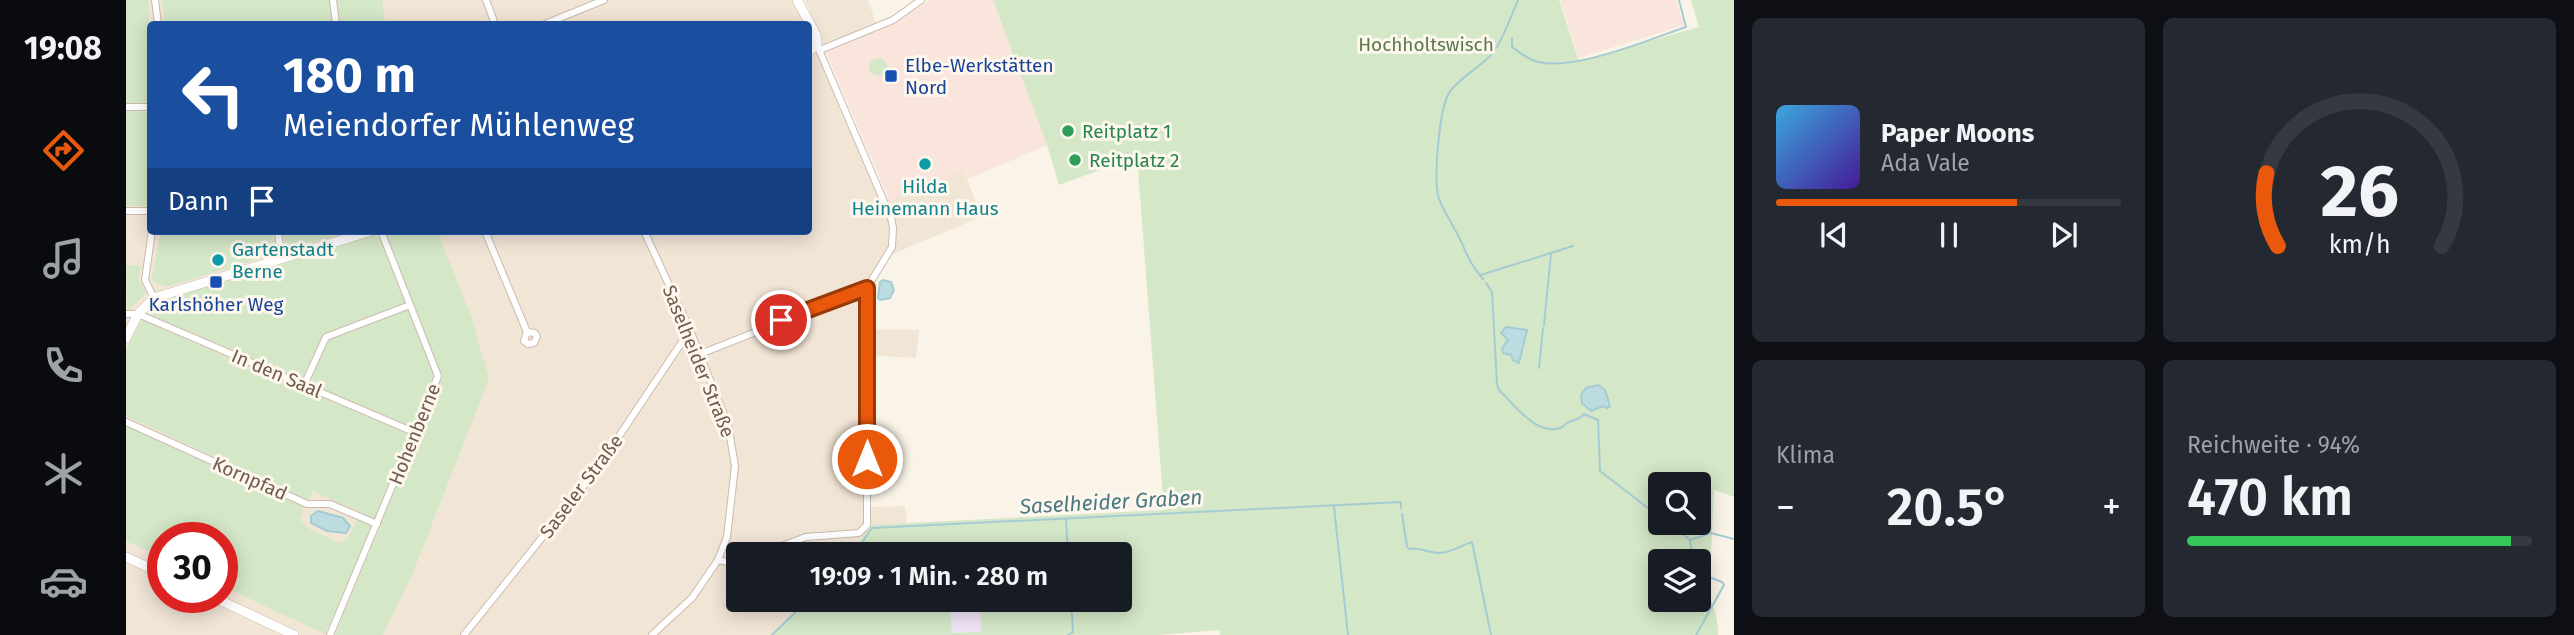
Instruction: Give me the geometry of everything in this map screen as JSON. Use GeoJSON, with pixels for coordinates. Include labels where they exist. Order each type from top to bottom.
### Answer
{"type":"FeatureCollection","features":[{"type":"Feature","properties":{"kind":"street"},"geometry":{"type":"LineString","coordinates":[[155,0],[158,21]]}},
{"type":"Feature","properties":{"kind":"street"},"geometry":{"type":"LineString","coordinates":[[333,0],[336,21]]}},
{"type":"Feature","properties":{"kind":"street"},"geometry":{"type":"LineString","coordinates":[[486,0],[494,21]]}},
{"type":"Feature","properties":{"kind":"street"},"geometry":{"type":"LineString","coordinates":[[552,21],[604,0]]}},
{"type":"Feature","properties":{"kind":"street"},"geometry":{"type":"LineString","coordinates":[[797,0],[808,21]]}},
{"type":"Feature","properties":{"kind":"street"},"geometry":{"type":"LineString","coordinates":[[812,50],[893,20],[921,0]]}},
{"type":"Feature","properties":{"kind":"street"},"geometry":{"type":"LineString","coordinates":[[794,542],[811,536],[859,533],[867,525],[867,288],[892,247],[893,228],[812,28]]}},
{"type":"Feature","properties":{"kind":"street"},"geometry":{"type":"LineString","coordinates":[[126,107],[147,107]]}},
{"type":"Feature","properties":{"kind":"street"},"geometry":{"type":"LineString","coordinates":[[126,211],[147,211]]}},
{"type":"Feature","properties":{"kind":"street"},"geometry":{"type":"LineString","coordinates":[[151,235],[145,280],[154,298]]}},
{"type":"Feature","properties":{"kind":"street"},"geometry":{"type":"LineString","coordinates":[[278,235],[281,258]]}},
{"type":"Feature","properties":{"kind":"street"},"geometry":{"type":"LineString","coordinates":[[126,338],[138,314],[154,298],[358,235]]}},
{"type":"Feature","properties":{"kind":"street","name":"Hohenberne"},"geometry":{"type":"LineString","coordinates":[[330,635],[438,376],[383,235]]}},
{"type":"Feature","properties":{"kind":"street"},"geometry":{"type":"LineString","coordinates":[[487,235],[527,332]]}},
{"type":"Feature","properties":{"kind":"street","name":"Saselheider Straße"},"geometry":{"type":"LineString","coordinates":[[646,235],[700,354],[727,425],[736,466],[727,537],[718,560],[692,598],[652,635]]}},
{"type":"Feature","properties":{"kind":"street"},"geometry":{"type":"LineString","coordinates":[[700,354],[867,288]]}},
{"type":"Feature","properties":{"kind":"street"},"geometry":{"type":"LineString","coordinates":[[304,385],[326,337],[410,305]]}},
{"type":"Feature","properties":{"kind":"street"},"geometry":{"type":"LineString","coordinates":[[126,314],[138,314]]}},
{"type":"Feature","properties":{"kind":"street","name":"In den Saal"},"geometry":{"type":"LineString","coordinates":[[138,314],[416,433]]}},
{"type":"Feature","properties":{"kind":"street","name":"Saseler Straße"},"geometry":{"type":"LineString","coordinates":[[464,635],[597,469],[690,330]]}},
{"type":"Feature","properties":{"kind":"street","name":"Kornpfad"},"geometry":{"type":"LineString","coordinates":[[126,422],[307,504],[330,504],[377,524]]}},
{"type":"Feature","properties":{"kind":"street"},"geometry":{"type":"LineString","coordinates":[[126,557],[147,566]]}},
{"type":"Feature","properties":{"kind":"street"},"geometry":{"type":"LineString","coordinates":[[718,560],[726,562]]}},
{"type":"Feature","properties":{"kind":"street"},"geometry":{"type":"LineString","coordinates":[[238,608],[294,635]]}},
{"type":"Feature","properties":{"kind":"shaded area"},"geometry":{"type":"Polygon","coordinates":[[[126,0],[798,0],[807,21],[147,21],[147,235],[812,235],[812,33],[884,205],[889,199],[964,170],[981,217],[888,256],[875,276],[872,287],[871,329],[919,330],[916,358],[869,355],[870,507],[905,506],[907,523],[870,526],[860,542],[726,542],[726,612],[796,612],[774,635],[126,635],[126,0]]]}},
{"type":"Feature","properties":{"kind":"shaded area"},"geometry":{"type":"Polygon","coordinates":[[[805,0],[868,0],[876,24],[824,47],[805,0]]]}},
{"type":"Feature","properties":{"kind":"shaded area"},"geometry":{"type":"Polygon","coordinates":[[[930,0],[993,0],[1047,145],[968,179],[964,170],[889,199],[826,52],[894,22],[930,0]]]}},
{"type":"Feature","properties":{"kind":"shaded area"},"geometry":{"type":"Polygon","coordinates":[[[1560,0],[1676,0],[1684,25],[1579,58],[1560,0]]]}},
{"type":"Feature","properties":{"kind":"shaded area"},"geometry":{"type":"Polygon","coordinates":[[[951,612],[980,612],[981,632],[952,633],[951,612]]]}},
{"type":"Feature","properties":{"kind":"green space"},"geometry":{"type":"Polygon","coordinates":[[[126,0],[149,0],[147,103],[126,103],[126,0]]]}},
{"type":"Feature","properties":{"kind":"green space"},"geometry":{"type":"Polygon","coordinates":[[[162,0],[330,0],[332,21],[164,21],[162,0]]]}},
{"type":"Feature","properties":{"kind":"green space"},"geometry":{"type":"Polygon","coordinates":[[[337,0],[382,0],[385,21],[340,21],[337,0]]]}},
{"type":"Feature","properties":{"kind":"green space","name":"Hochholtswisch"},"geometry":{"type":"Polygon","coordinates":[[[993,0],[1559,0],[1579,61],[1699,27],[1691,0],[1734,0],[1734,497],[1714,490],[1711,555],[1711,549],[1648,549],[1648,612],[1711,612],[1711,602],[1717,620],[1718,635],[1220,635],[1219,630],[1158,635],[774,635],[796,612],[951,612],[952,633],[981,632],[980,612],[1132,612],[1132,542],[860,542],[870,525],[1164,510],[1137,156],[1059,185],[1047,145],[993,0]],[[1506,327],[1501,331],[1508,341],[1502,348],[1519,363],[1521,361],[1523,328],[1506,327]],[[1593,386],[1584,389],[1582,403],[1591,411],[1604,405],[1607,408],[1593,386]]]}},
{"type":"Feature","properties":{"kind":"green space"},"geometry":{"type":"Polygon","coordinates":[[[878,58],[884,61],[887,67],[884,73],[878,76],[872,73],[869,67],[872,61],[878,58]]]}},
{"type":"Feature","properties":{"kind":"green space"},"geometry":{"type":"Polygon","coordinates":[[[126,111],[147,112],[147,206],[126,206],[126,111]]]}},
{"type":"Feature","properties":{"kind":"green space"},"geometry":{"type":"Polygon","coordinates":[[[160,235],[273,235],[275,254],[166,287],[151,281],[160,235]]]}},
{"type":"Feature","properties":{"kind":"green space"},"geometry":{"type":"Polygon","coordinates":[[[283,235],[338,235],[287,251],[283,235]]]}},
{"type":"Feature","properties":{"kind":"green space"},"geometry":{"type":"Polygon","coordinates":[[[375,235],[380,239],[404,303],[322,336],[302,379],[147,314],[156,303],[166,298],[375,235]]]}},
{"type":"Feature","properties":{"kind":"green space"},"geometry":{"type":"Polygon","coordinates":[[[387,235],[439,235],[472,319],[489,379],[413,572],[383,635],[335,635],[442,377],[387,235]]]}},
{"type":"Feature","properties":{"kind":"green space"},"geometry":{"type":"Polygon","coordinates":[[[126,265],[141,266],[138,279],[146,293],[127,312],[126,265]]]}},
{"type":"Feature","properties":{"kind":"green space"},"geometry":{"type":"Polygon","coordinates":[[[409,311],[434,378],[414,427],[310,384],[326,343],[331,337],[409,311]]]}},
{"type":"Feature","properties":{"kind":"green space"},"geometry":{"type":"Polygon","coordinates":[[[141,320],[411,435],[375,519],[313,491],[308,500],[126,416],[126,349],[141,320]]]}},
{"type":"Feature","properties":{"kind":"green space"},"geometry":{"type":"Polygon","coordinates":[[[126,426],[304,507],[300,520],[311,530],[339,543],[347,539],[357,519],[373,526],[325,634],[238,593],[238,522],[147,522],[147,551],[126,541],[126,426]]]}},
{"type":"Feature","properties":{"kind":"water"},"geometry":{"type":"Polygon","coordinates":[[[880,282],[891,282],[894,290],[890,298],[880,300],[880,282]]]}},
{"type":"Feature","properties":{"kind":"water"},"geometry":{"type":"Polygon","coordinates":[[[1506,327],[1527,330],[1519,363],[1513,360],[1511,355],[1503,353],[1502,348],[1508,340],[1501,333],[1506,327]]]}},
{"type":"Feature","properties":{"kind":"water"},"geometry":{"type":"Polygon","coordinates":[[[1598,385],[1605,390],[1610,406],[1591,411],[1582,403],[1581,395],[1586,388],[1598,385]]]}},
{"type":"Feature","properties":{"kind":"water"},"geometry":{"type":"Polygon","coordinates":[[[318,511],[343,518],[350,526],[346,533],[327,531],[311,523],[311,516],[318,511]]]}},
{"type":"Feature","properties":{"kind":"waterway"},"geometry":{"type":"LineString","coordinates":[[1483,279],[1470,260],[1439,199],[1437,162],[1440,129],[1449,93],[1494,52],[1518,0]]}},
{"type":"Feature","properties":{"kind":"waterway"},"geometry":{"type":"LineString","coordinates":[[1512,38],[1512,47],[1535,61],[1550,63],[1589,59],[1686,27],[1679,0]]}},
{"type":"Feature","properties":{"kind":"waterway"},"geometry":{"type":"LineString","coordinates":[[1481,275],[1573,246]]}},
{"type":"Feature","properties":{"kind":"waterway"},"geometry":{"type":"LineString","coordinates":[[1544,325],[1551,253]]}},
{"type":"Feature","properties":{"kind":"waterway"},"geometry":{"type":"LineString","coordinates":[[1486,283],[1492,292],[1499,390],[1526,417],[1542,427],[1560,428],[1584,414],[1598,420],[1600,471],[1648,508]]}},
{"type":"Feature","properties":{"kind":"waterway"},"geometry":{"type":"LineString","coordinates":[[1539,368],[1543,328]]}},
{"type":"Feature","properties":{"kind":"waterway","name":"Saselheider Graben"},"geometry":{"type":"LineString","coordinates":[[862,542],[872,528],[1401,502],[1401,508]]}},
{"type":"Feature","properties":{"kind":"waterway"},"geometry":{"type":"LineString","coordinates":[[1334,507],[1348,635]]}},
{"type":"Feature","properties":{"kind":"waterway"},"geometry":{"type":"LineString","coordinates":[[1402,514],[1407,547],[1410,549],[1443,553],[1472,542],[1491,635]]}},
{"type":"Feature","properties":{"kind":"waterway"},"geometry":{"type":"LineString","coordinates":[[1066,519],[1067,542]]}},
{"type":"Feature","properties":{"kind":"waterway"},"geometry":{"type":"LineString","coordinates":[[1690,540],[1711,533],[1734,539]]}},
{"type":"Feature","properties":{"kind":"waterway"},"geometry":{"type":"LineString","coordinates":[[1684,535],[1689,539]]}},
{"type":"Feature","properties":{"kind":"waterway"},"geometry":{"type":"LineString","coordinates":[[1690,541],[1691,549]]}},
{"type":"Feature","properties":{"kind":"waterway"},"geometry":{"type":"LineString","coordinates":[[1711,578],[1724,585],[1711,608]]}},
{"type":"Feature","properties":{"kind":"waterway","name":"Saselheider Graben"},"geometry":{"type":"LineString","coordinates":[[772,635],[796,612]]}},
{"type":"Feature","properties":{"kind":"waterway"},"geometry":{"type":"LineString","coordinates":[[1068,635],[1073,632],[1072,612]]}},
{"type":"Feature","properties":{"kind":"waterway"},"geometry":{"type":"LineString","coordinates":[[1696,635],[1709,612]]}},
{"type":"Feature","properties":{"kind":"place","name":"Elbe-Werkstätten Nord"},"geometry":{"type":"Point","coordinates":[891,76]}},
{"type":"Feature","properties":{"kind":"place","name":"Reitplatz 1"},"geometry":{"type":"Point","coordinates":[1068,131]}},
{"type":"Feature","properties":{"kind":"place","name":"Reitplatz 2"},"geometry":{"type":"Point","coordinates":[1075,160]}},
{"type":"Feature","properties":{"kind":"place","name":"Hilda Heinemann Haus"},"geometry":{"type":"Point","coordinates":[925,164]}},
{"type":"Feature","properties":{"kind":"place","name":"Gartenstadt Berne"},"geometry":{"type":"Point","coordinates":[218,260]}},
{"type":"Feature","properties":{"kind":"place","name":"Karlshöher Weg"},"geometry":{"type":"Point","coordinates":[216,282]}},
{"type":"Feature","properties":{"kind":"route"},"geometry":{"type":"LineString","coordinates":[[781,320],[867,288],[867,459]]}}]}
